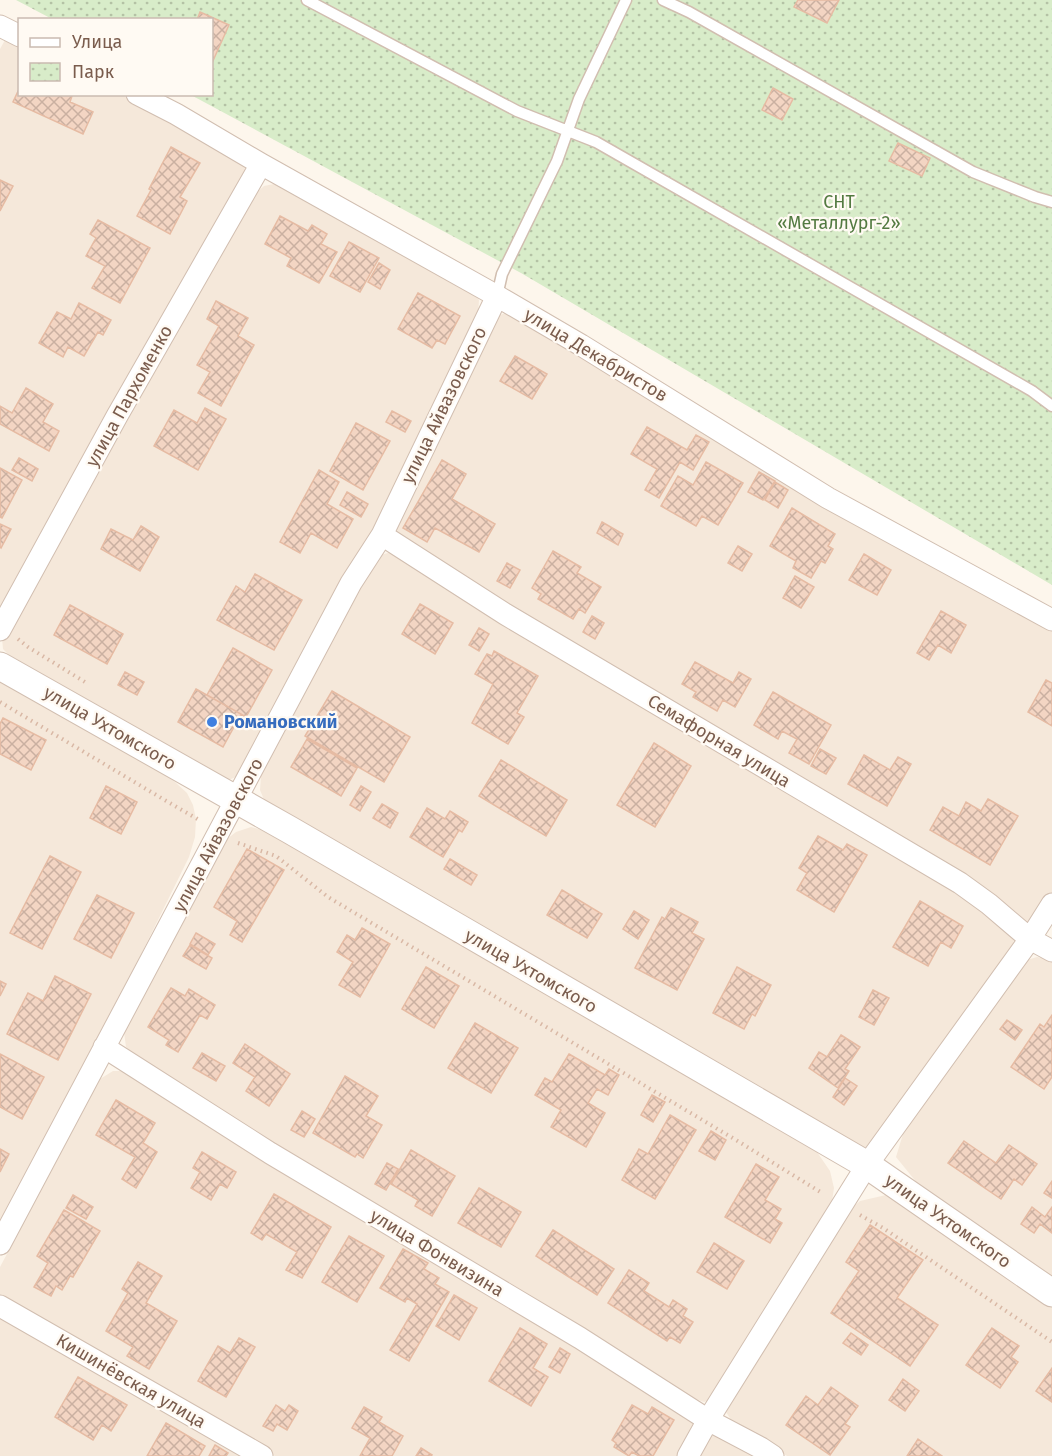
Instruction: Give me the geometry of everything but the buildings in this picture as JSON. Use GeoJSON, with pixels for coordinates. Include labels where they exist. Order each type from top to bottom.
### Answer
{"type":"FeatureCollection","features":[{"type":"Feature","properties":{"kind":"street","name":"улица Декабристов"},"geometry":{"type":"LineString","coordinates":[[141,96],[581,345],[828,498],[1052,620]]}},
{"type":"Feature","properties":{"kind":"street","name":"улица Пархоменко"},"geometry":{"type":"LineString","coordinates":[[0,630],[117,416],[261,164]]}},
{"type":"Feature","properties":{"kind":"street","name":"улица Айвазовского"},"geometry":{"type":"LineString","coordinates":[[0,1244],[351,583],[382,535],[497,296]]}},
{"type":"Feature","properties":{"kind":"street","name":"Семафорная улица"},"geometry":{"type":"LineString","coordinates":[[382,535],[505,614],[960,883],[1030,939],[1052,951]]}},
{"type":"Feature","properties":{"kind":"street","name":"улица Ухтомского"},"geometry":{"type":"LineString","coordinates":[[0,666],[237,800],[867,1166],[1052,1293]]}},
{"type":"Feature","properties":{"kind":"street"},"geometry":{"type":"LineString","coordinates":[[688,1456],[708,1420],[867,1166],[1030,939],[1052,904]]}},
{"type":"Feature","properties":{"kind":"street","name":"улица Фонвизина"},"geometry":{"type":"LineString","coordinates":[[104,1047],[270,1154],[580,1338],[708,1420],[773,1456]]}},
{"type":"Feature","properties":{"kind":"street","name":"Кишинёвская улица"},"geometry":{"type":"LineString","coordinates":[[0,1306],[261,1456]]}},
{"type":"Feature","properties":{"kind":"lane"},"geometry":{"type":"LineString","coordinates":[[308,0],[516,111],[597,142],[1032,391],[1052,406]]}},
{"type":"Feature","properties":{"kind":"lane"},"geometry":{"type":"LineString","coordinates":[[497,296],[501,274],[557,161],[579,99],[626,0]]}},
{"type":"Feature","properties":{"kind":"lane"},"geometry":{"type":"LineString","coordinates":[[663,0],[689,12],[974,172],[1052,202]]}},
{"type":"Feature","properties":{"kind":"path"},"geometry":{"type":"LineString","coordinates":[[0,702],[240,844],[276,856],[328,897],[736,1140],[842,1206],[883,1228],[1052,1342]]}},
{"type":"Feature","properties":{"kind":"shaded area"},"geometry":{"type":"Polygon","coordinates":[[[12,38],[18,41],[18,96],[124,96],[178,124],[243,163],[247,175],[0,619],[0,49],[5,40],[12,38]]]}},
{"type":"Feature","properties":{"kind":"shaded area"},"geometry":{"type":"Polygon","coordinates":[[[274,184],[474,293],[479,300],[478,314],[381,523],[240,775],[231,779],[223,779],[9,655],[3,649],[2,638],[256,193],[264,186],[274,184]]]}},
{"type":"Feature","properties":{"kind":"shaded area"},"geometry":{"type":"Polygon","coordinates":[[[508,312],[1052,628],[1052,894],[1030,922],[1022,922],[509,609],[399,537],[395,530],[491,323],[500,315],[508,312]]]}},
{"type":"Feature","properties":{"kind":"shaded area"},"geometry":{"type":"Polygon","coordinates":[[[388,553],[399,554],[959,889],[1014,939],[1013,946],[894,1118],[862,1151],[265,802],[260,790],[262,763],[376,556],[388,553]]]}},
{"type":"Feature","properties":{"kind":"shaded area"},"geometry":{"type":"Polygon","coordinates":[[[0,679],[155,768],[175,782],[187,793],[196,819],[195,837],[189,857],[91,1056],[0,1226],[0,679]]]}},
{"type":"Feature","properties":{"kind":"shaded area"},"geometry":{"type":"Polygon","coordinates":[[[251,827],[266,831],[817,1152],[830,1171],[834,1188],[831,1208],[715,1398],[704,1402],[679,1393],[139,1062],[126,1047],[124,1032],[219,850],[236,832],[251,827]]]}},
{"type":"Feature","properties":{"kind":"shaded area"},"geometry":{"type":"Polygon","coordinates":[[[1037,957],[1052,960],[1052,1279],[922,1189],[896,1157],[903,1134],[1003,989],[1027,960],[1037,957]]]}},
{"type":"Feature","properties":{"kind":"shaded area"},"geometry":{"type":"Polygon","coordinates":[[[113,1071],[127,1071],[691,1417],[694,1425],[680,1456],[275,1456],[0,1299],[0,1267],[100,1079],[113,1071]]]}},
{"type":"Feature","properties":{"kind":"shaded area"},"geometry":{"type":"Polygon","coordinates":[[[886,1195],[1052,1307],[1052,1456],[787,1456],[733,1423],[726,1412],[728,1402],[844,1215],[860,1201],[886,1195]]]}},
{"type":"Feature","properties":{"kind":"shaded area"},"geometry":{"type":"Polygon","coordinates":[[[0,1317],[244,1456],[0,1456],[0,1317]]]}},
{"type":"Feature","properties":{"kind":"shaded area"},"geometry":{"type":"Polygon","coordinates":[[[719,1434],[757,1456],[698,1456],[712,1436],[719,1434]]]}},
{"type":"Feature","properties":{"kind":"green space","name":"СНТ «Металлург-2»"},"geometry":{"type":"Polygon","coordinates":[[[16,0],[1052,0],[1052,585],[521,273],[193,96],[213,96],[213,18],[50,18],[16,0]]]}},
{"type":"Feature","properties":{"kind":"place","name":"Романовский"},"geometry":{"type":"Point","coordinates":[212,722]}}]}
